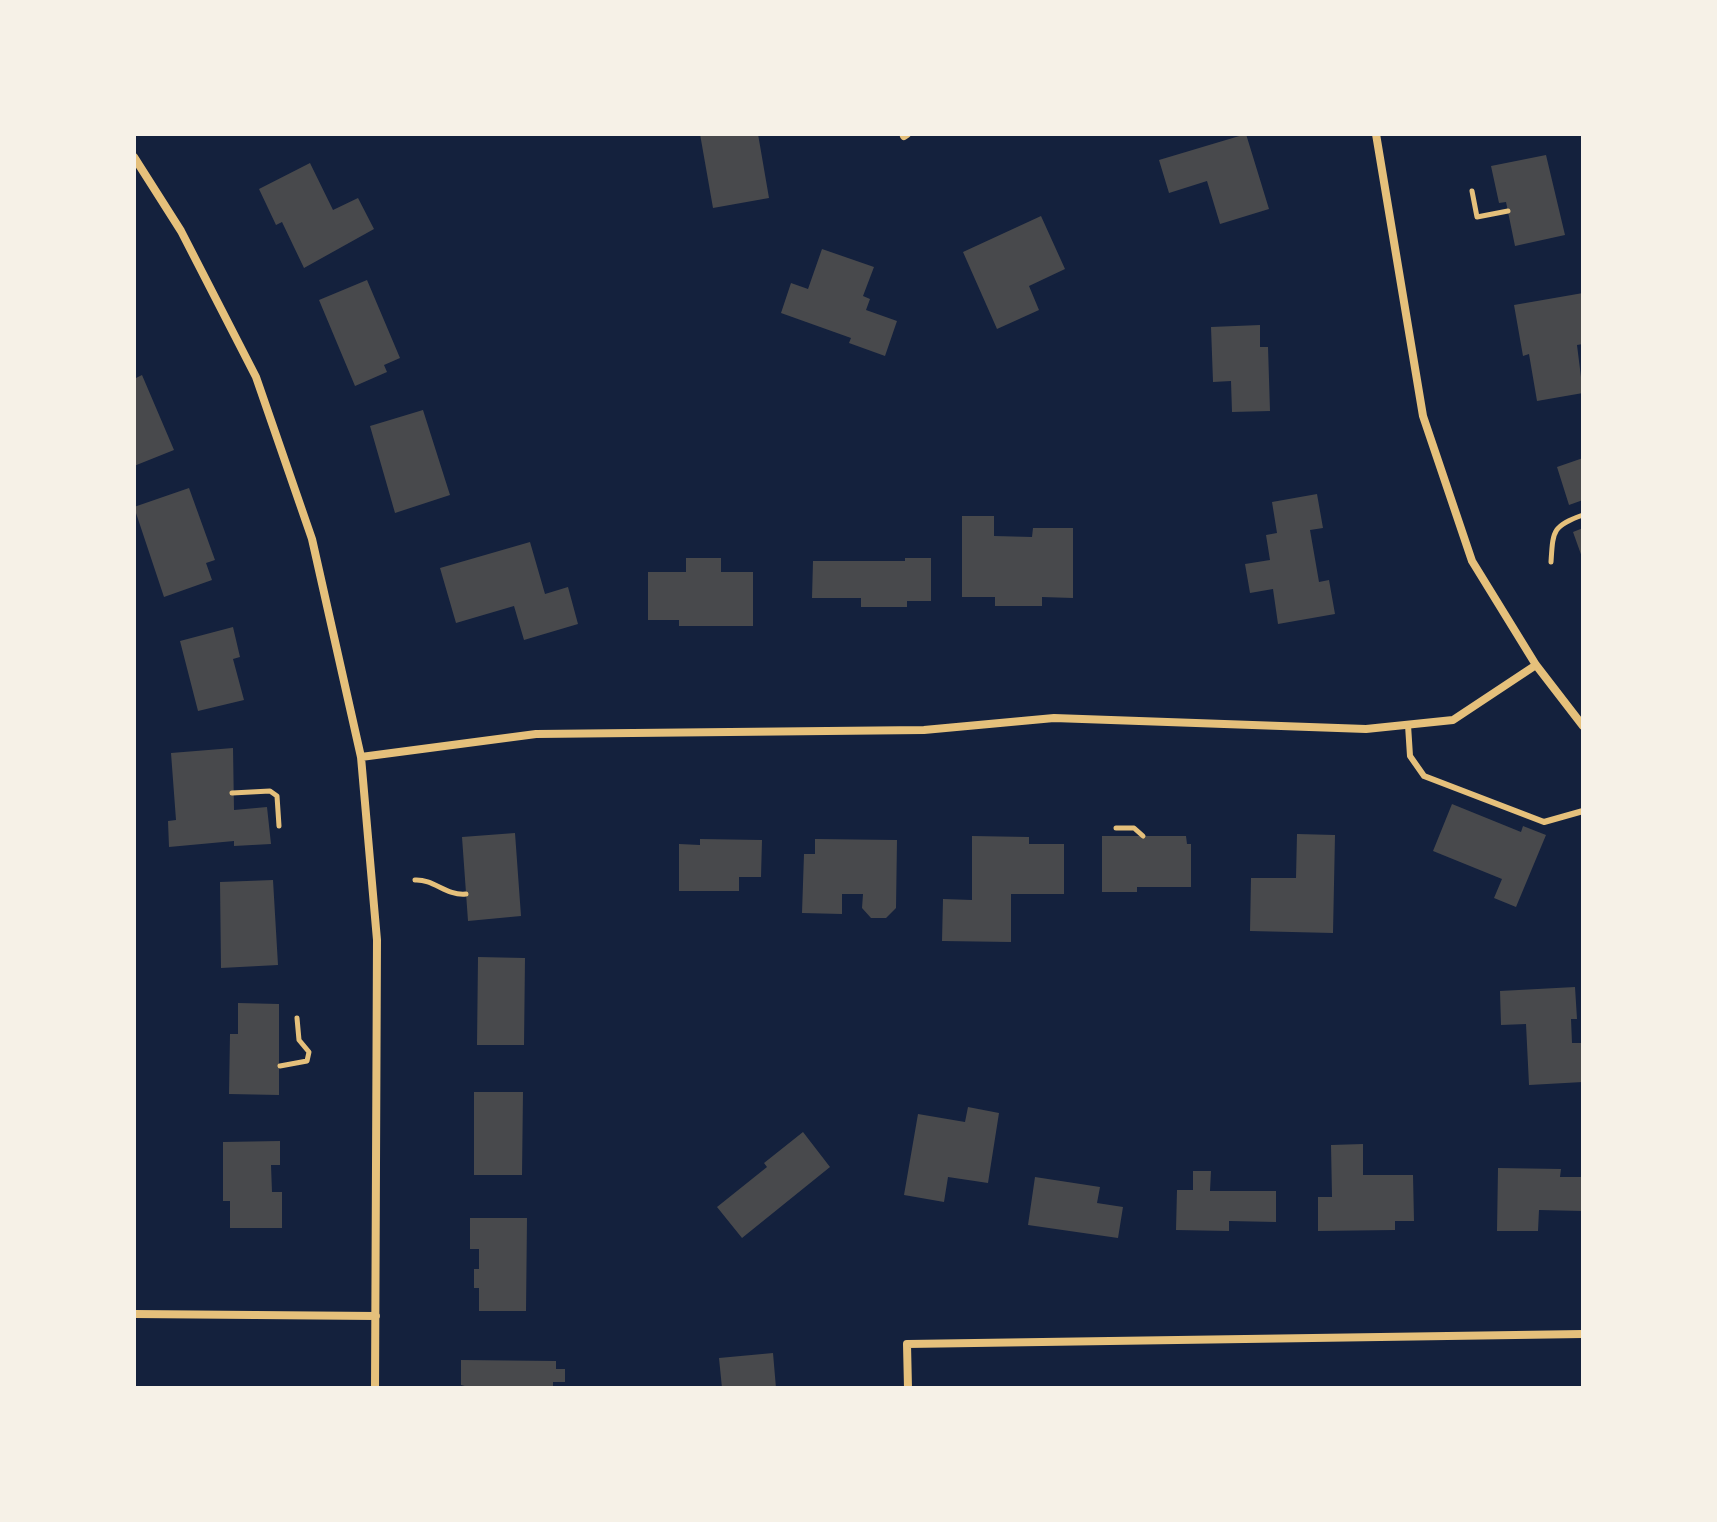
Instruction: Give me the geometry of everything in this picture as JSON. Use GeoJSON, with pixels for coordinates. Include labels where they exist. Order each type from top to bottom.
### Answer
{"type":"FeatureCollection","features":[{"type":"Feature","properties":{"kind":"street"},"geometry":{"type":"LineString","coordinates":[[1376,134],[1423,416],[1472,561],[1536,665],[1583,726]]}},
{"type":"Feature","properties":{"kind":"street"},"geometry":{"type":"LineString","coordinates":[[134,157],[181,231],[256,377],[312,539],[361,757],[377,940],[375,1388]]}},
{"type":"Feature","properties":{"kind":"street"},"geometry":{"type":"LineString","coordinates":[[361,757],[536,734],[924,730],[1054,718],[1366,729],[1453,720],[1536,665]]}},
{"type":"Feature","properties":{"kind":"street"},"geometry":{"type":"LineString","coordinates":[[134,1314],[376,1316]]}},
{"type":"Feature","properties":{"kind":"street"},"geometry":{"type":"LineString","coordinates":[[908,1388],[907,1344],[1583,1334]]}},
{"type":"Feature","properties":{"kind":"lane"},"geometry":{"type":"LineString","coordinates":[[1408,725],[1410,756],[1424,776],[1544,822],[1583,811]]}},
{"type":"Feature","properties":{"kind":"path"},"geometry":{"type":"LineString","coordinates":[[1472,191],[1477,217],[1508,211]]}},
{"type":"Feature","properties":{"kind":"path"},"geometry":{"type":"LineString","coordinates":[[1551,562],[1553,533],[1562,523],[1583,515]]}},
{"type":"Feature","properties":{"kind":"path"},"geometry":{"type":"LineString","coordinates":[[232,793],[270,791],[277,796],[279,826]]}},
{"type":"Feature","properties":{"kind":"path"},"geometry":{"type":"LineString","coordinates":[[1116,828],[1134,828],[1143,836]]}},
{"type":"Feature","properties":{"kind":"path"},"geometry":{"type":"LineString","coordinates":[[415,880],[426,880],[449,894],[466,894]]}},
{"type":"Feature","properties":{"kind":"path"},"geometry":{"type":"LineString","coordinates":[[280,1066],[307,1061],[309,1052],[299,1040],[297,1018]]}},
{"type":"Feature","properties":{"kind":"building"},"geometry":{"type":"Polygon","coordinates":[[[700,134],[758,134],[769,198],[713,208],[700,134]]]}},
{"type":"Feature","properties":{"kind":"building"},"geometry":{"type":"Polygon","coordinates":[[[1246,134],[1269,209],[1220,224],[1207,181],[1169,193],[1159,160],[1246,134]]]}},
{"type":"Feature","properties":{"kind":"building"},"geometry":{"type":"Polygon","coordinates":[[[1546,155],[1565,235],[1515,246],[1506,202],[1499,203],[1491,166],[1546,155]]]}},
{"type":"Feature","properties":{"kind":"building"},"geometry":{"type":"Polygon","coordinates":[[[310,163],[333,210],[358,198],[374,229],[304,268],[282,222],[276,225],[259,189],[310,163]]]}},
{"type":"Feature","properties":{"kind":"building"},"geometry":{"type":"Polygon","coordinates":[[[1041,216],[1065,269],[1029,286],[1039,310],[997,329],[963,252],[1041,216]]]}},
{"type":"Feature","properties":{"kind":"building"},"geometry":{"type":"Polygon","coordinates":[[[822,249],[874,267],[863,296],[870,299],[866,310],[897,321],[885,356],[849,343],[851,338],[781,313],[791,283],[808,289],[822,249]]]}},
{"type":"Feature","properties":{"kind":"building"},"geometry":{"type":"Polygon","coordinates":[[[367,280],[400,358],[384,365],[387,372],[355,386],[319,300],[367,280]]]}},
{"type":"Feature","properties":{"kind":"building"},"geometry":{"type":"Polygon","coordinates":[[[1583,293],[1583,344],[1577,345],[1583,393],[1537,401],[1529,354],[1523,356],[1514,305],[1583,293]]]}},
{"type":"Feature","properties":{"kind":"building"},"geometry":{"type":"Polygon","coordinates":[[[1260,325],[1260,347],[1268,347],[1270,411],[1232,412],[1231,381],[1213,382],[1211,327],[1260,325]]]}},
{"type":"Feature","properties":{"kind":"building"},"geometry":{"type":"Polygon","coordinates":[[[142,375],[174,450],[134,466],[134,379],[142,375]]]}},
{"type":"Feature","properties":{"kind":"building"},"geometry":{"type":"Polygon","coordinates":[[[423,410],[450,495],[395,513],[370,426],[423,410]]]}},
{"type":"Feature","properties":{"kind":"building"},"geometry":{"type":"Polygon","coordinates":[[[1583,458],[1583,500],[1569,505],[1557,467],[1583,458]]]}},
{"type":"Feature","properties":{"kind":"building"},"geometry":{"type":"Polygon","coordinates":[[[189,488],[215,560],[206,563],[212,580],[164,597],[134,507],[189,488]]]}},
{"type":"Feature","properties":{"kind":"building"},"geometry":{"type":"Polygon","coordinates":[[[1317,494],[1323,528],[1310,530],[1319,582],[1329,580],[1335,614],[1278,624],[1273,589],[1250,593],[1245,564],[1270,560],[1266,535],[1277,533],[1272,502],[1317,494]]]}},
{"type":"Feature","properties":{"kind":"building"},"geometry":{"type":"Polygon","coordinates":[[[962,516],[994,516],[994,536],[1032,537],[1033,528],[1073,528],[1073,598],[1042,597],[1042,606],[995,606],[995,597],[962,597],[962,516]]]}},
{"type":"Feature","properties":{"kind":"building"},"geometry":{"type":"Polygon","coordinates":[[[1583,528],[1583,560],[1573,532],[1583,528]]]}},
{"type":"Feature","properties":{"kind":"building"},"geometry":{"type":"Polygon","coordinates":[[[530,542],[545,594],[568,587],[578,624],[524,640],[514,606],[456,623],[440,568],[530,542]]]}},
{"type":"Feature","properties":{"kind":"building"},"geometry":{"type":"Polygon","coordinates":[[[686,558],[721,558],[721,572],[753,572],[753,626],[679,626],[679,620],[648,620],[648,572],[686,572],[686,558]]]}},
{"type":"Feature","properties":{"kind":"building"},"geometry":{"type":"Polygon","coordinates":[[[905,558],[931,558],[931,601],[907,601],[907,607],[861,607],[861,598],[812,598],[813,561],[905,561],[905,558]]]}},
{"type":"Feature","properties":{"kind":"building"},"geometry":{"type":"Polygon","coordinates":[[[233,627],[240,657],[233,659],[244,700],[198,711],[180,641],[233,627]]]}},
{"type":"Feature","properties":{"kind":"building"},"geometry":{"type":"Polygon","coordinates":[[[233,748],[234,810],[267,807],[271,844],[234,846],[234,841],[169,847],[168,821],[176,820],[171,753],[233,748]]]}},
{"type":"Feature","properties":{"kind":"building"},"geometry":{"type":"Polygon","coordinates":[[[1452,804],[1521,832],[1523,826],[1546,835],[1516,907],[1494,898],[1502,879],[1433,851],[1452,804]]]}},
{"type":"Feature","properties":{"kind":"building"},"geometry":{"type":"Polygon","coordinates":[[[515,833],[521,916],[468,921],[462,837],[515,833]]]}},
{"type":"Feature","properties":{"kind":"building"},"geometry":{"type":"Polygon","coordinates":[[[1297,834],[1335,835],[1333,933],[1250,931],[1251,878],[1296,878],[1297,834]]]}},
{"type":"Feature","properties":{"kind":"building"},"geometry":{"type":"Polygon","coordinates":[[[972,836],[1029,837],[1029,844],[1064,844],[1064,894],[1011,894],[1011,942],[942,941],[943,899],[972,900],[972,836]]]}},
{"type":"Feature","properties":{"kind":"building"},"geometry":{"type":"Polygon","coordinates":[[[1102,836],[1186,836],[1187,844],[1191,844],[1191,887],[1137,887],[1137,892],[1102,892],[1102,836]]]}},
{"type":"Feature","properties":{"kind":"building"},"geometry":{"type":"Polygon","coordinates":[[[700,839],[762,840],[761,877],[739,877],[739,891],[679,891],[679,844],[700,845],[700,839]]]}},
{"type":"Feature","properties":{"kind":"building"},"geometry":{"type":"Polygon","coordinates":[[[815,839],[897,840],[896,908],[886,918],[871,918],[862,908],[863,894],[842,894],[842,914],[802,913],[804,854],[815,854],[815,839]]]}},
{"type":"Feature","properties":{"kind":"building"},"geometry":{"type":"Polygon","coordinates":[[[273,880],[278,965],[221,968],[220,882],[273,880]]]}},
{"type":"Feature","properties":{"kind":"building"},"geometry":{"type":"Polygon","coordinates":[[[478,957],[525,958],[524,1045],[477,1045],[478,957]]]}},
{"type":"Feature","properties":{"kind":"building"},"geometry":{"type":"Polygon","coordinates":[[[1575,987],[1577,1019],[1571,1019],[1572,1043],[1583,1043],[1583,1082],[1529,1085],[1526,1024],[1501,1025],[1500,991],[1575,987]]]}},
{"type":"Feature","properties":{"kind":"building"},"geometry":{"type":"Polygon","coordinates":[[[238,1003],[279,1004],[279,1095],[229,1094],[230,1034],[238,1034],[238,1003]]]}},
{"type":"Feature","properties":{"kind":"building"},"geometry":{"type":"Polygon","coordinates":[[[474,1092],[523,1092],[522,1175],[474,1175],[474,1092]]]}},
{"type":"Feature","properties":{"kind":"building"},"geometry":{"type":"Polygon","coordinates":[[[968,1107],[999,1113],[988,1183],[948,1177],[944,1202],[904,1195],[918,1114],[965,1122],[968,1107]]]}},
{"type":"Feature","properties":{"kind":"building"},"geometry":{"type":"Polygon","coordinates":[[[803,1132],[830,1167],[742,1238],[717,1207],[767,1167],[764,1163],[803,1132]]]}},
{"type":"Feature","properties":{"kind":"building"},"geometry":{"type":"Polygon","coordinates":[[[280,1141],[280,1165],[271,1165],[272,1192],[282,1192],[282,1228],[230,1228],[230,1201],[223,1201],[223,1142],[280,1141]]]}},
{"type":"Feature","properties":{"kind":"building"},"geometry":{"type":"Polygon","coordinates":[[[1363,1144],[1363,1175],[1413,1175],[1414,1221],[1395,1221],[1395,1230],[1318,1231],[1318,1197],[1332,1197],[1331,1145],[1363,1144]]]}},
{"type":"Feature","properties":{"kind":"building"},"geometry":{"type":"Polygon","coordinates":[[[1498,1168],[1561,1169],[1560,1177],[1583,1177],[1583,1211],[1539,1210],[1538,1231],[1497,1231],[1498,1168]]]}},
{"type":"Feature","properties":{"kind":"building"},"geometry":{"type":"Polygon","coordinates":[[[1193,1171],[1211,1171],[1210,1191],[1276,1191],[1276,1222],[1229,1221],[1229,1231],[1176,1230],[1177,1190],[1193,1190],[1193,1171]]]}},
{"type":"Feature","properties":{"kind":"building"},"geometry":{"type":"Polygon","coordinates":[[[1035,1177],[1100,1187],[1097,1203],[1123,1207],[1118,1238],[1028,1225],[1035,1177]]]}},
{"type":"Feature","properties":{"kind":"building"},"geometry":{"type":"Polygon","coordinates":[[[470,1218],[527,1218],[526,1311],[479,1311],[479,1288],[474,1288],[474,1269],[479,1269],[479,1249],[470,1249],[470,1218]]]}},
{"type":"Feature","properties":{"kind":"building"},"geometry":{"type":"Polygon","coordinates":[[[773,1353],[776,1388],[722,1388],[719,1358],[773,1353]]]}},
{"type":"Feature","properties":{"kind":"building"},"geometry":{"type":"Polygon","coordinates":[[[461,1360],[556,1361],[556,1369],[565,1369],[565,1382],[553,1382],[553,1388],[472,1388],[461,1385],[461,1360]]]}}]}
